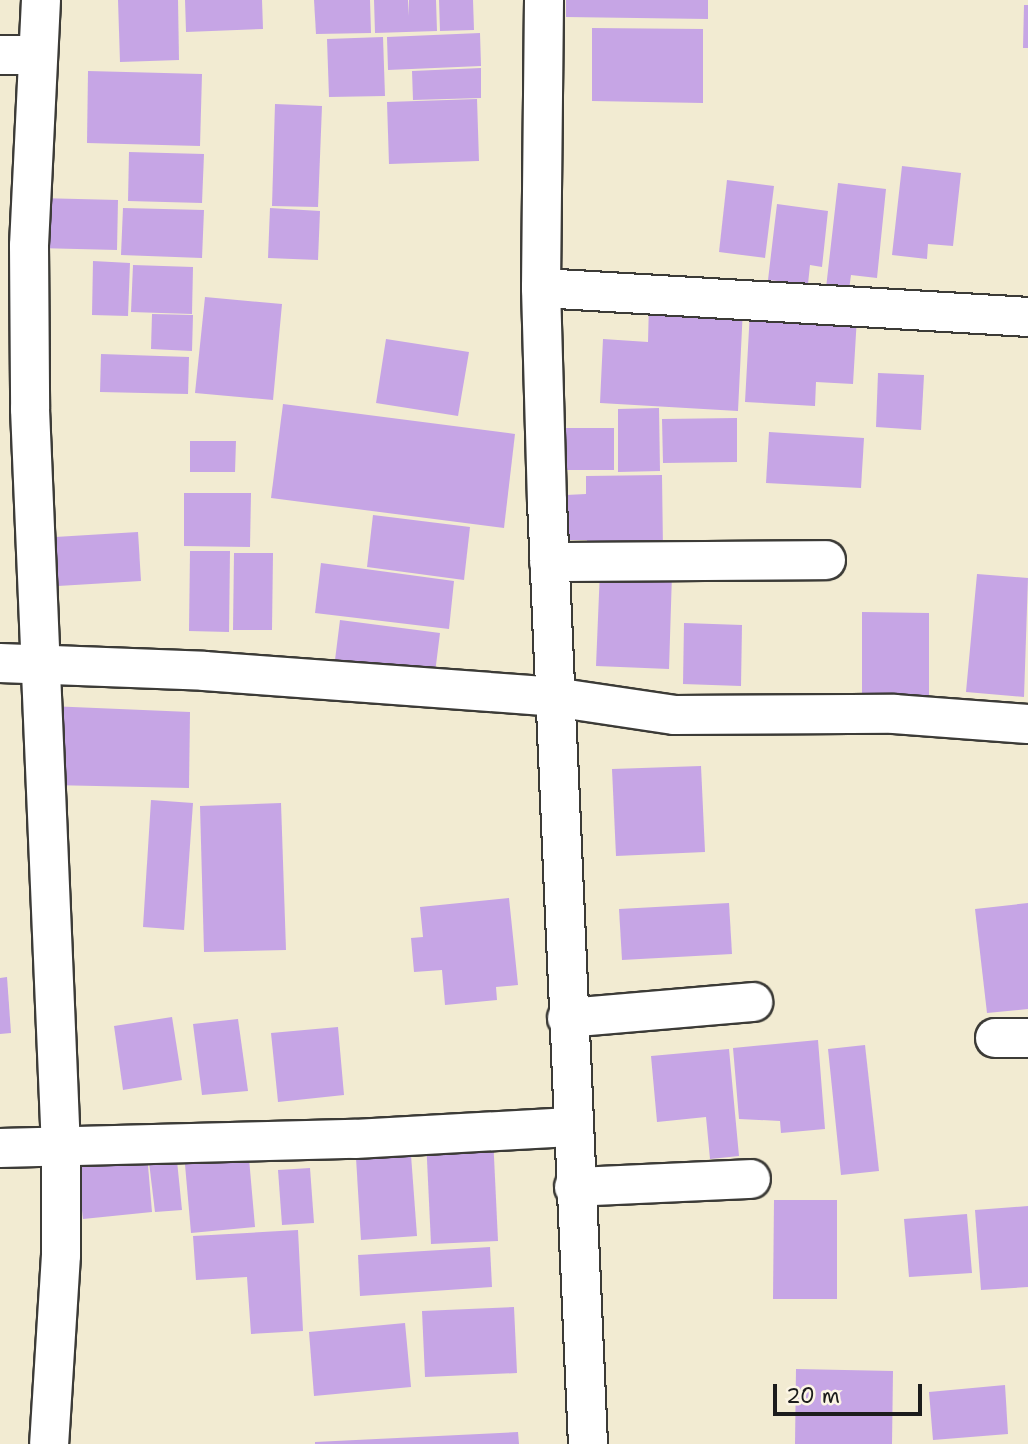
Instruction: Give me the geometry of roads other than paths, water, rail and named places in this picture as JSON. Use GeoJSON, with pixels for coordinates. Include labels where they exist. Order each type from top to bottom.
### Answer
{"type":"FeatureCollection","features":[{"type":"Feature","properties":{"kind":"street"},"geometry":{"type":"LineString","coordinates":[[41,0],[19,55],[29,260],[39,665],[61,1148],[61,1255],[48,1444]]}},
{"type":"Feature","properties":{"kind":"street"},"geometry":{"type":"LineString","coordinates":[[544,0],[541,288],[549,562],[571,1127],[588,1444]]}},
{"type":"Feature","properties":{"kind":"street"},"geometry":{"type":"LineString","coordinates":[[541,288],[1028,317]]}},
{"type":"Feature","properties":{"kind":"street"},"geometry":{"type":"LineString","coordinates":[[549,562],[826,560]]}},
{"type":"Feature","properties":{"kind":"street"},"geometry":{"type":"LineString","coordinates":[[0,663],[204,671],[554,697],[674,715],[894,714],[1028,724]]}},
{"type":"Feature","properties":{"kind":"street"},"geometry":{"type":"LineString","coordinates":[[568,1018],[753,1002]]}},
{"type":"Feature","properties":{"kind":"street"},"geometry":{"type":"LineString","coordinates":[[0,1148],[61,1148],[571,1127]]}},
{"type":"Feature","properties":{"kind":"street"},"geometry":{"type":"LineString","coordinates":[[575,1187],[751,1179]]}}]}
